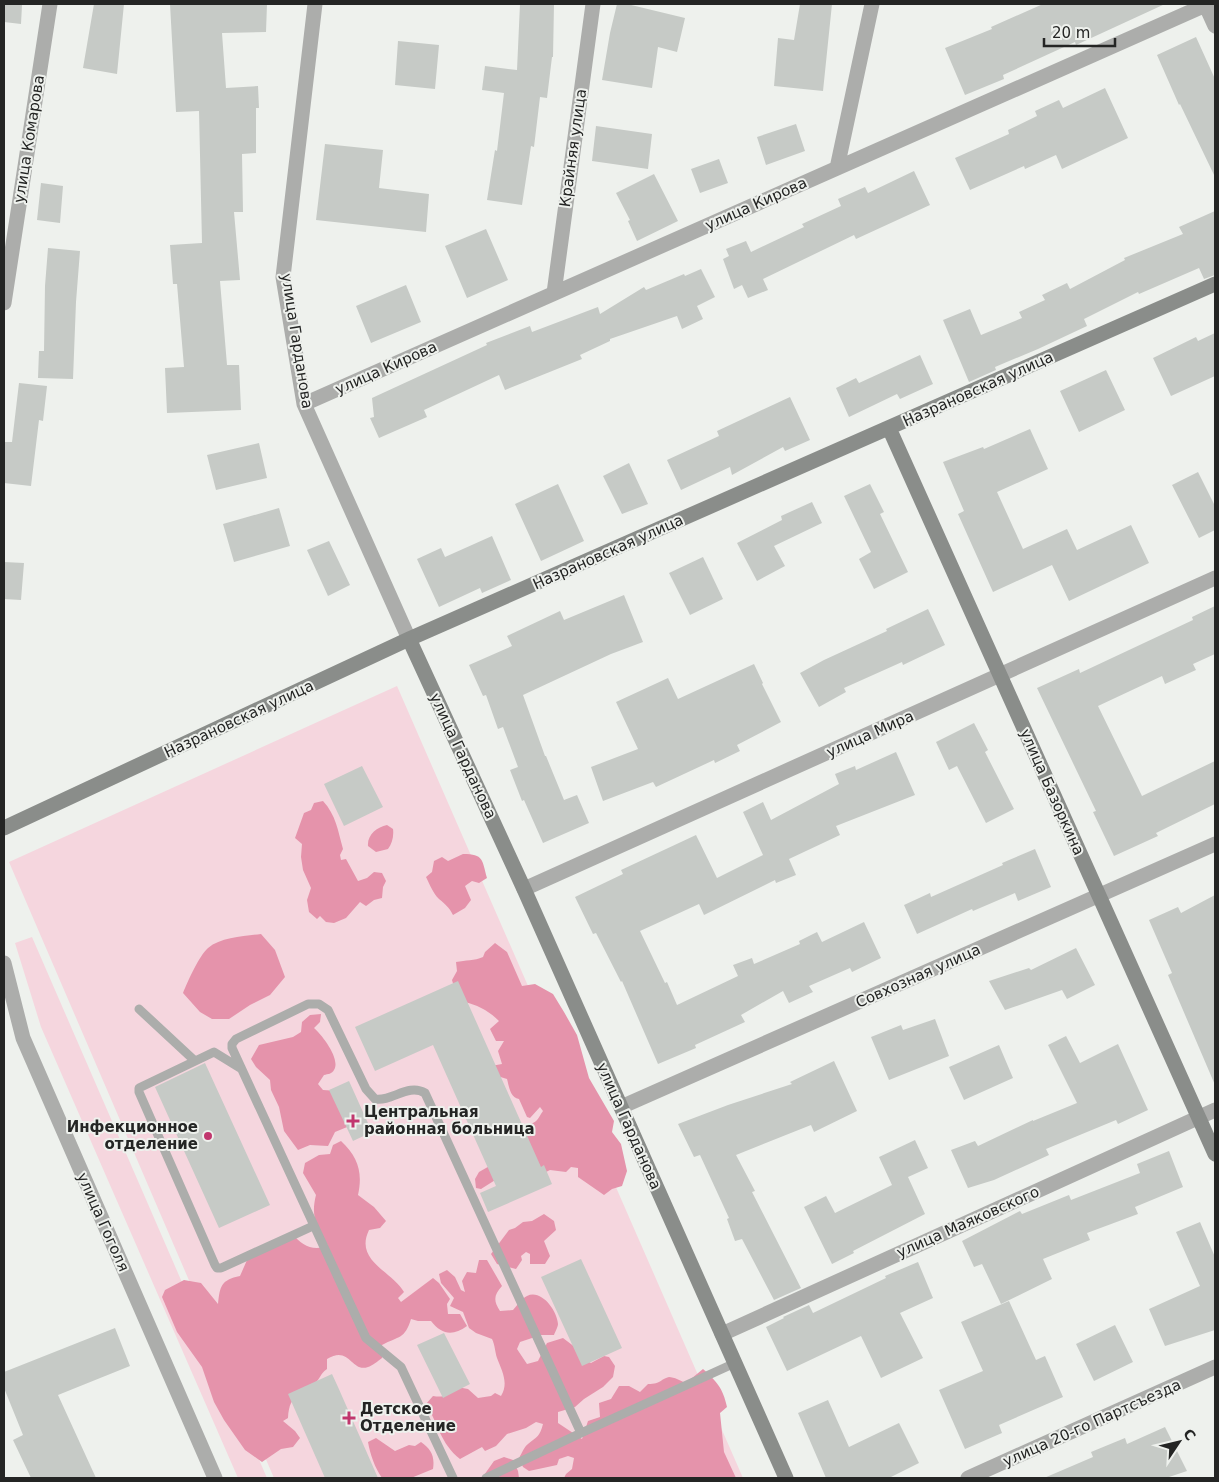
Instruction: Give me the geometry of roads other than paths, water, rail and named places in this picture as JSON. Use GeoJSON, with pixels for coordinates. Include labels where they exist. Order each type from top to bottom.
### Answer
{"type":"FeatureCollection","features":[{"type":"Feature","properties":{"kind":"street","name":"улица Комарова"},"geometry":{"type":"LineString","coordinates":[[4,303],[50,4]]}},
{"type":"Feature","properties":{"kind":"street","name":"улица Гарданова"},"geometry":{"type":"LineString","coordinates":[[315,4],[283,277],[304,404],[524,889],[786,1478]]}},
{"type":"Feature","properties":{"kind":"street","name":"Крайняя улица"},"geometry":{"type":"LineString","coordinates":[[554,293],[593,4]]}},
{"type":"Feature","properties":{"kind":"street"},"geometry":{"type":"LineString","coordinates":[[837,168],[872,4]]}},
{"type":"Feature","properties":{"kind":"street","name":"улица Кирова"},"geometry":{"type":"LineString","coordinates":[[304,404],[1206,4]]}},
{"type":"Feature","properties":{"kind":"street"},"geometry":{"type":"LineString","coordinates":[[1206,4],[1215,26]]}},
{"type":"Feature","properties":{"kind":"street","name":"Назрановская улица"},"geometry":{"type":"LineString","coordinates":[[4,828],[409,639],[1215,284]]}},
{"type":"Feature","properties":{"kind":"street","name":"улица Базоркина"},"geometry":{"type":"LineString","coordinates":[[890,428],[1215,1154]]}},
{"type":"Feature","properties":{"kind":"street","name":"улица Мира"},"geometry":{"type":"LineString","coordinates":[[524,889],[1215,578]]}},
{"type":"Feature","properties":{"kind":"street","name":"Совхозная улица"},"geometry":{"type":"LineString","coordinates":[[621,1107],[1215,844]]}},
{"type":"Feature","properties":{"kind":"street","name":"улица Гоголя"},"geometry":{"type":"LineString","coordinates":[[4,963],[23,1038],[215,1478]]}},
{"type":"Feature","properties":{"kind":"street","name":"улица Маяковского"},"geometry":{"type":"LineString","coordinates":[[722,1334],[1215,1110]]}},
{"type":"Feature","properties":{"kind":"street","name":"улица 20-го Партсъезда"},"geometry":{"type":"LineString","coordinates":[[968,1478],[1215,1367]]}},
{"type":"Feature","properties":{"kind":"lane"},"geometry":{"type":"LineString","coordinates":[[453,1478],[401,1367],[366,1338],[232,1048],[234,1041],[308,1004],[319,1004],[328,1010],[369,1095],[375,1099],[382,1100],[411,1090],[425,1093],[581,1433]]}},
{"type":"Feature","properties":{"kind":"lane"},"geometry":{"type":"LineString","coordinates":[[138,1009],[195,1061]]}},
{"type":"Feature","properties":{"kind":"lane"},"geometry":{"type":"LineString","coordinates":[[240,1068],[215,1052],[143,1084],[139,1088],[139,1092],[217,1268],[221,1268],[314,1226]]}},
{"type":"Feature","properties":{"kind":"lane"},"geometry":{"type":"LineString","coordinates":[[486,1478],[735,1363]]}},
{"type":"Feature","properties":{"kind":"place","name":"Центральная районная больница"},"geometry":{"type":"Point","coordinates":[353,1121]}},
{"type":"Feature","properties":{"kind":"place","name":"Инфекционное отделение"},"geometry":{"type":"Point","coordinates":[208,1136]}},
{"type":"Feature","properties":{"kind":"place","name":"Детское Отделение"},"geometry":{"type":"Point","coordinates":[349,1418]}}]}
